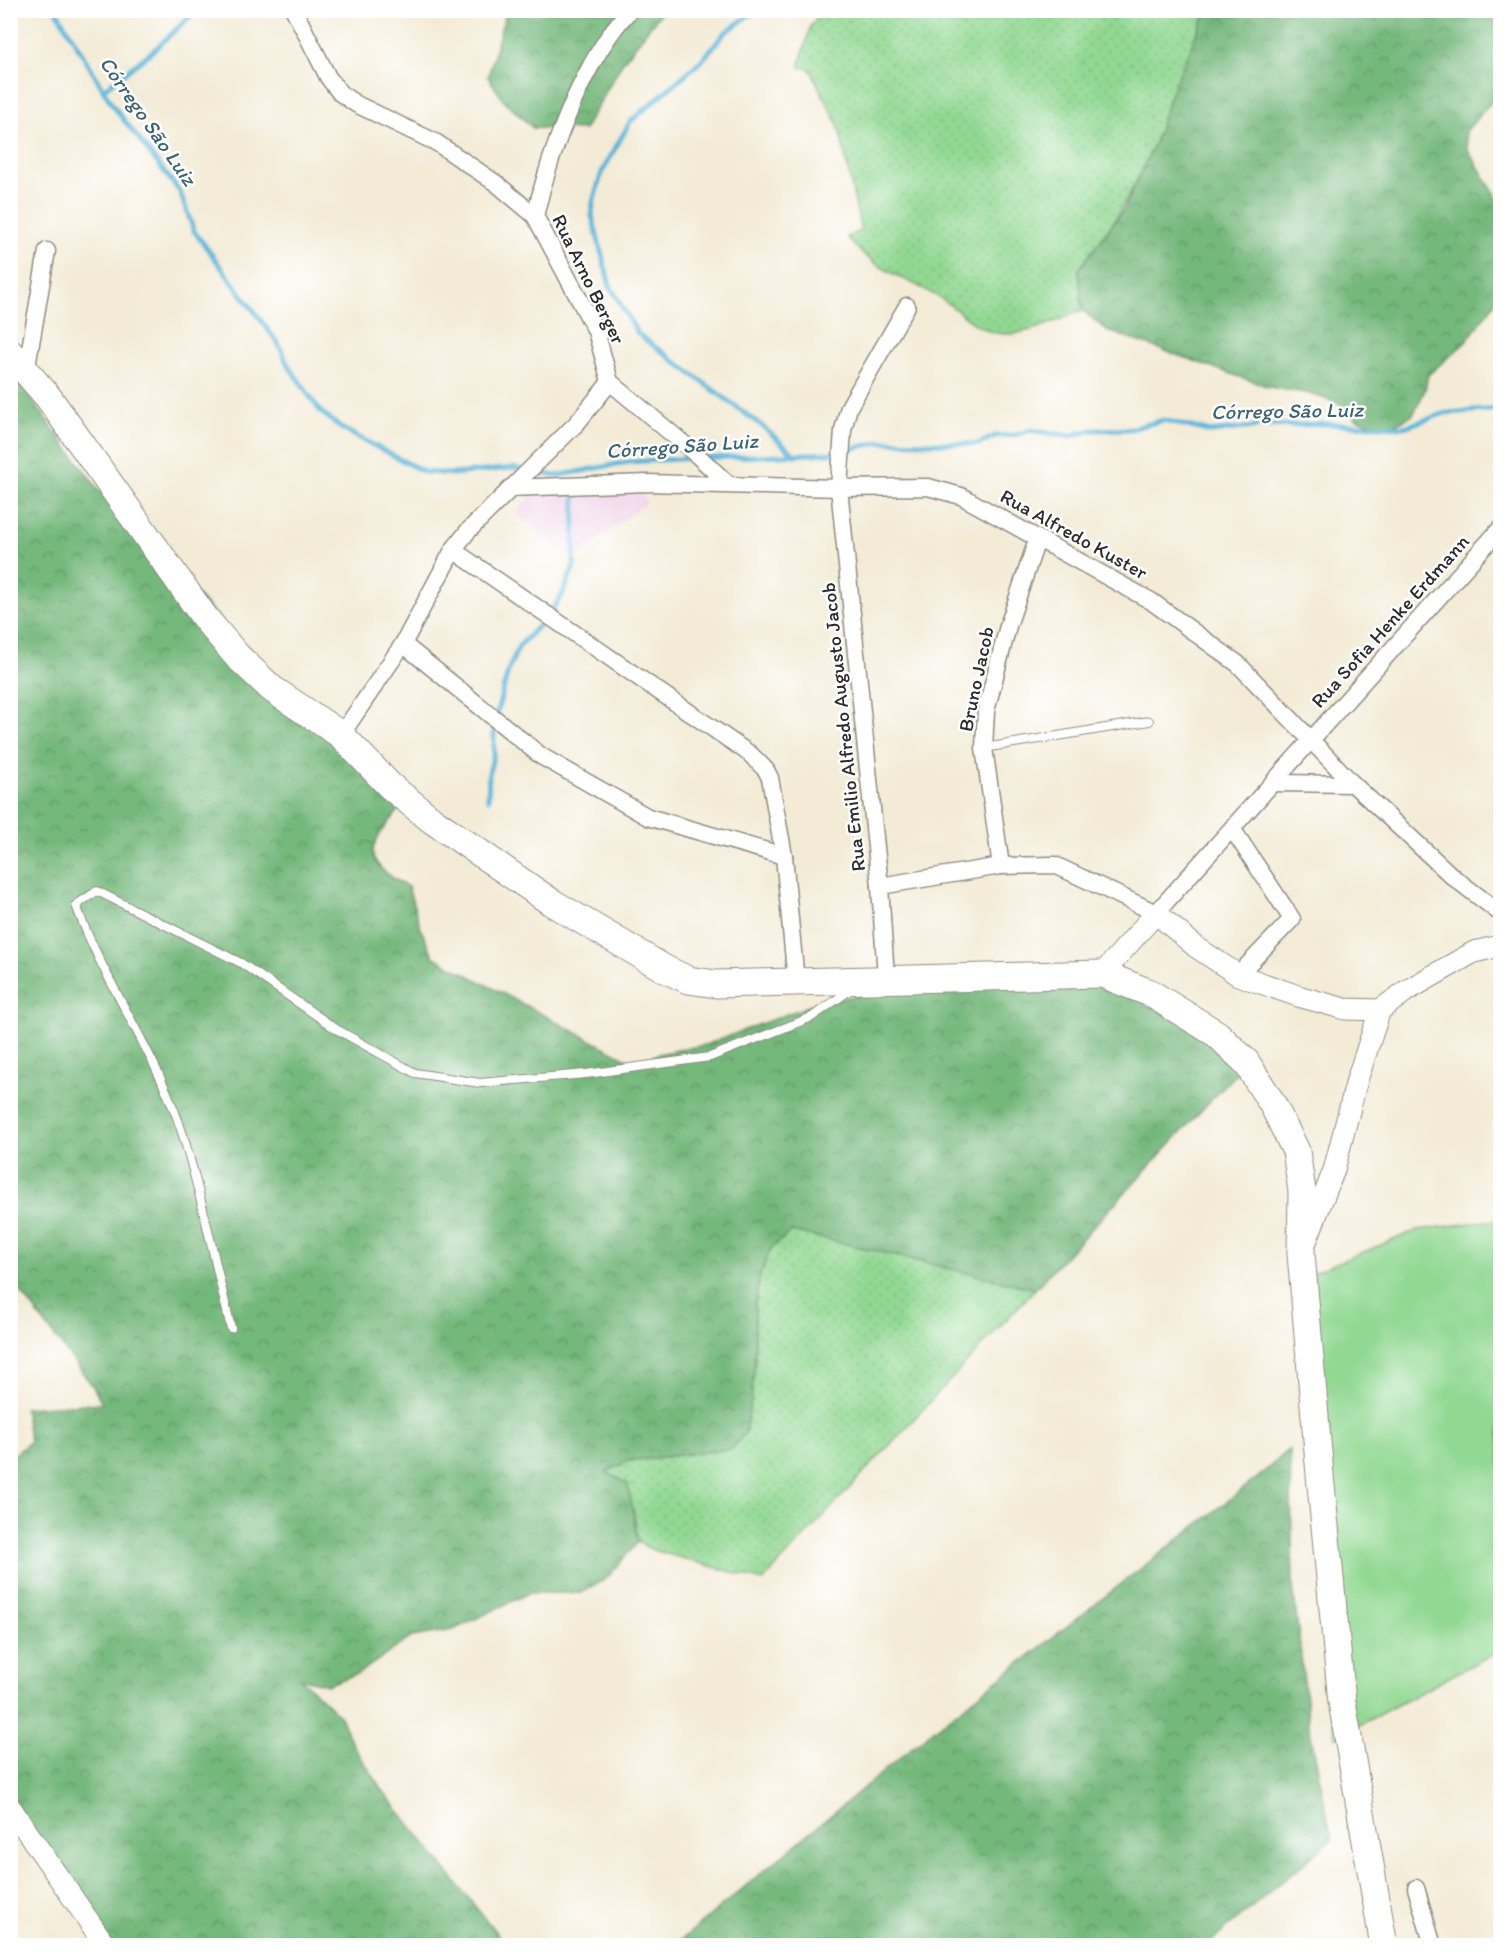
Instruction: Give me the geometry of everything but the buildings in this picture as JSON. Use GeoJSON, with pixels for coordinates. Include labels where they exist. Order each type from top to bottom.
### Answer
{"type":"FeatureCollection","features":[{"type":"Feature","properties":{"kind":"main road"},"geometry":{"type":"LineString","coordinates":[[18,362],[62,416],[205,618],[237,656],[272,689],[341,735],[390,786],[432,820],[551,902],[665,969],[688,980],[716,984],[876,978],[1102,974],[1150,993],[1180,1011],[1216,1034],[1246,1062],[1273,1104],[1296,1151],[1302,1191],[1301,1254],[1342,1702],[1384,1946]]}},
{"type":"Feature","properties":{"kind":"street","name":"Rua Arno Berger"},"geometry":{"type":"LineString","coordinates":[[294,10],[328,77],[340,93],[356,104],[437,143],[481,172],[535,216],[596,331],[610,382]]}},
{"type":"Feature","properties":{"kind":"street"},"geometry":{"type":"LineString","coordinates":[[535,216],[556,146],[583,85],[603,44],[630,10]]}},
{"type":"Feature","properties":{"kind":"street"},"geometry":{"type":"LineString","coordinates":[[18,362],[47,252]]}},
{"type":"Feature","properties":{"kind":"street","name":"Rua Emilio Alfredo Augusto Jacob"},"geometry":{"type":"LineString","coordinates":[[876,978],[880,886],[840,480],[843,430],[854,398],[907,306]]}},
{"type":"Feature","properties":{"kind":"street"},"geometry":{"type":"LineString","coordinates":[[341,735],[403,644],[453,550],[483,514],[577,423],[610,382],[727,483]]}},
{"type":"Feature","properties":{"kind":"street","name":"Rua Alfredo Kuster"},"geometry":{"type":"LineString","coordinates":[[510,488],[840,480],[946,490],[982,506],[1037,540],[1151,601],[1238,664],[1353,784],[1454,877],[1500,913]]}},
{"type":"Feature","properties":{"kind":"street","name":"Rua Sofia Henke Erdmann"},"geometry":{"type":"LineString","coordinates":[[1156,913],[1233,830],[1500,529]]}},
{"type":"Feature","properties":{"kind":"street","name":"Bruno Jacob"},"geometry":{"type":"LineString","coordinates":[[1001,866],[984,748],[986,711],[1008,626],[1037,540]]}},
{"type":"Feature","properties":{"kind":"street"},"geometry":{"type":"LineString","coordinates":[[453,550],[760,762],[770,778],[784,856],[796,982]]}},
{"type":"Feature","properties":{"kind":"street"},"geometry":{"type":"LineString","coordinates":[[403,644],[541,756],[648,817],[784,856]]}},
{"type":"Feature","properties":{"kind":"street"},"geometry":{"type":"LineString","coordinates":[[1275,783],[1353,784]]}},
{"type":"Feature","properties":{"kind":"street"},"geometry":{"type":"LineString","coordinates":[[1233,830],[1292,919],[1238,975]]}},
{"type":"Feature","properties":{"kind":"street"},"geometry":{"type":"LineString","coordinates":[[880,886],[1001,866],[1054,865],[1156,913],[1196,947],[1238,975],[1345,1009],[1380,1010]]}},
{"type":"Feature","properties":{"kind":"street"},"geometry":{"type":"LineString","coordinates":[[1102,974],[1156,913]]}},
{"type":"Feature","properties":{"kind":"street"},"geometry":{"type":"LineString","coordinates":[[1301,1254],[1334,1170],[1356,1080],[1380,1010],[1406,991],[1474,952],[1500,946]]}},
{"type":"Feature","properties":{"kind":"street"},"geometry":{"type":"LineString","coordinates":[[10,1807],[106,1946]]}},
{"type":"Feature","properties":{"kind":"street"},"geometry":{"type":"LineString","coordinates":[[1416,1888],[1433,1946]]}},
{"type":"Feature","properties":{"kind":"lane"},"geometry":{"type":"LineString","coordinates":[[984,748],[1149,720]]}},
{"type":"Feature","properties":{"kind":"lane"},"geometry":{"type":"LineString","coordinates":[[231,1328],[182,1132],[149,1053],[86,933],[76,904],[97,891],[241,963],[336,1029],[415,1073],[480,1083],[586,1074],[710,1057],[812,1017],[876,978]]}},
{"type":"Feature","properties":{"kind":"shaded area"},"geometry":{"type":"Polygon","coordinates":[[[633,481],[647,502],[573,559],[516,513],[533,494],[633,481]]]}},
{"type":"Feature","properties":{"kind":"green space"},"geometry":{"type":"Polygon","coordinates":[[[506,11],[662,11],[623,62],[584,130],[533,128],[504,101],[488,77],[506,11]]]}},
{"type":"Feature","properties":{"kind":"green space"},"geometry":{"type":"Polygon","coordinates":[[[822,11],[1207,11],[1192,43],[1155,143],[1112,224],[1079,269],[1082,310],[1025,332],[1007,334],[988,331],[943,300],[880,266],[857,249],[847,237],[861,231],[839,127],[810,69],[800,67],[811,25],[822,11]]]}},
{"type":"Feature","properties":{"kind":"green space"},"geometry":{"type":"Polygon","coordinates":[[[1207,11],[1500,11],[1500,92],[1466,131],[1467,148],[1500,203],[1500,290],[1494,304],[1466,342],[1428,375],[1425,390],[1413,415],[1388,428],[1356,419],[1340,404],[1311,394],[1269,387],[1108,331],[1082,310],[1079,269],[1124,209],[1155,142],[1171,92],[1207,11]]]}},
{"type":"Feature","properties":{"kind":"green space"},"geometry":{"type":"Polygon","coordinates":[[[10,371],[108,502],[400,808],[381,833],[373,852],[381,868],[408,887],[422,932],[434,957],[636,1064],[658,1054],[705,1045],[819,1002],[857,996],[920,979],[1056,974],[1159,1000],[1239,1070],[1035,1289],[792,1231],[771,1248],[760,1275],[755,1304],[755,1360],[745,1433],[732,1449],[628,1461],[606,1472],[628,1484],[638,1542],[607,1578],[581,1593],[529,1593],[453,1630],[412,1637],[359,1673],[327,1685],[300,1678],[339,1715],[354,1747],[384,1792],[506,1945],[111,1945],[11,1796],[11,1458],[30,1441],[24,1408],[102,1403],[92,1385],[11,1279],[10,371]]]}},
{"type":"Feature","properties":{"kind":"green space"},"geometry":{"type":"Polygon","coordinates":[[[1500,1221],[1500,1650],[1335,1738],[1314,1272],[1418,1230],[1500,1221]]]}},
{"type":"Feature","properties":{"kind":"green space"},"geometry":{"type":"Polygon","coordinates":[[[792,1231],[1035,1289],[763,1581],[653,1550],[638,1542],[634,1512],[605,1473],[628,1461],[732,1449],[745,1433],[755,1360],[755,1304],[760,1275],[771,1248],[792,1231]]]}},
{"type":"Feature","properties":{"kind":"green space"},"geometry":{"type":"Polygon","coordinates":[[[1290,1449],[1293,1585],[1309,1726],[1332,1840],[1207,1945],[675,1945],[926,1736],[1257,1478],[1290,1449]]]}},
{"type":"Feature","properties":{"kind":"waterway","name":"Córrego São Luiz"},"geometry":{"type":"LineString","coordinates":[[56,10],[113,106],[180,192],[194,231],[278,343],[288,365],[320,411],[341,428],[424,472],[453,474],[513,468],[523,470]]}},
{"type":"Feature","properties":{"kind":"waterway"},"geometry":{"type":"LineString","coordinates":[[103,90],[154,50],[197,10]]}},
{"type":"Feature","properties":{"kind":"waterway"},"geometry":{"type":"LineString","coordinates":[[763,10],[748,16],[725,33],[701,61],[630,122],[602,172],[593,202],[592,216],[610,286],[638,334],[762,426],[795,455]]}},
{"type":"Feature","properties":{"kind":"waterway","name":"Córrego São Luiz"},"geometry":{"type":"LineString","coordinates":[[707,458],[833,453],[881,442],[978,444],[995,436],[1016,435],[1031,430],[1069,436],[1092,430],[1130,429],[1164,420],[1211,432],[1262,426],[1329,424],[1404,427],[1446,413],[1500,409]]}},
{"type":"Feature","properties":{"kind":"waterway","name":"Córrego São Luiz"},"geometry":{"type":"LineString","coordinates":[[532,472],[557,476],[628,462],[695,458]]}},
{"type":"Feature","properties":{"kind":"waterway"},"geometry":{"type":"LineString","coordinates":[[488,800],[489,773],[494,753],[494,723],[509,668],[519,646],[548,616],[562,595],[574,567],[575,489]]}}]}
